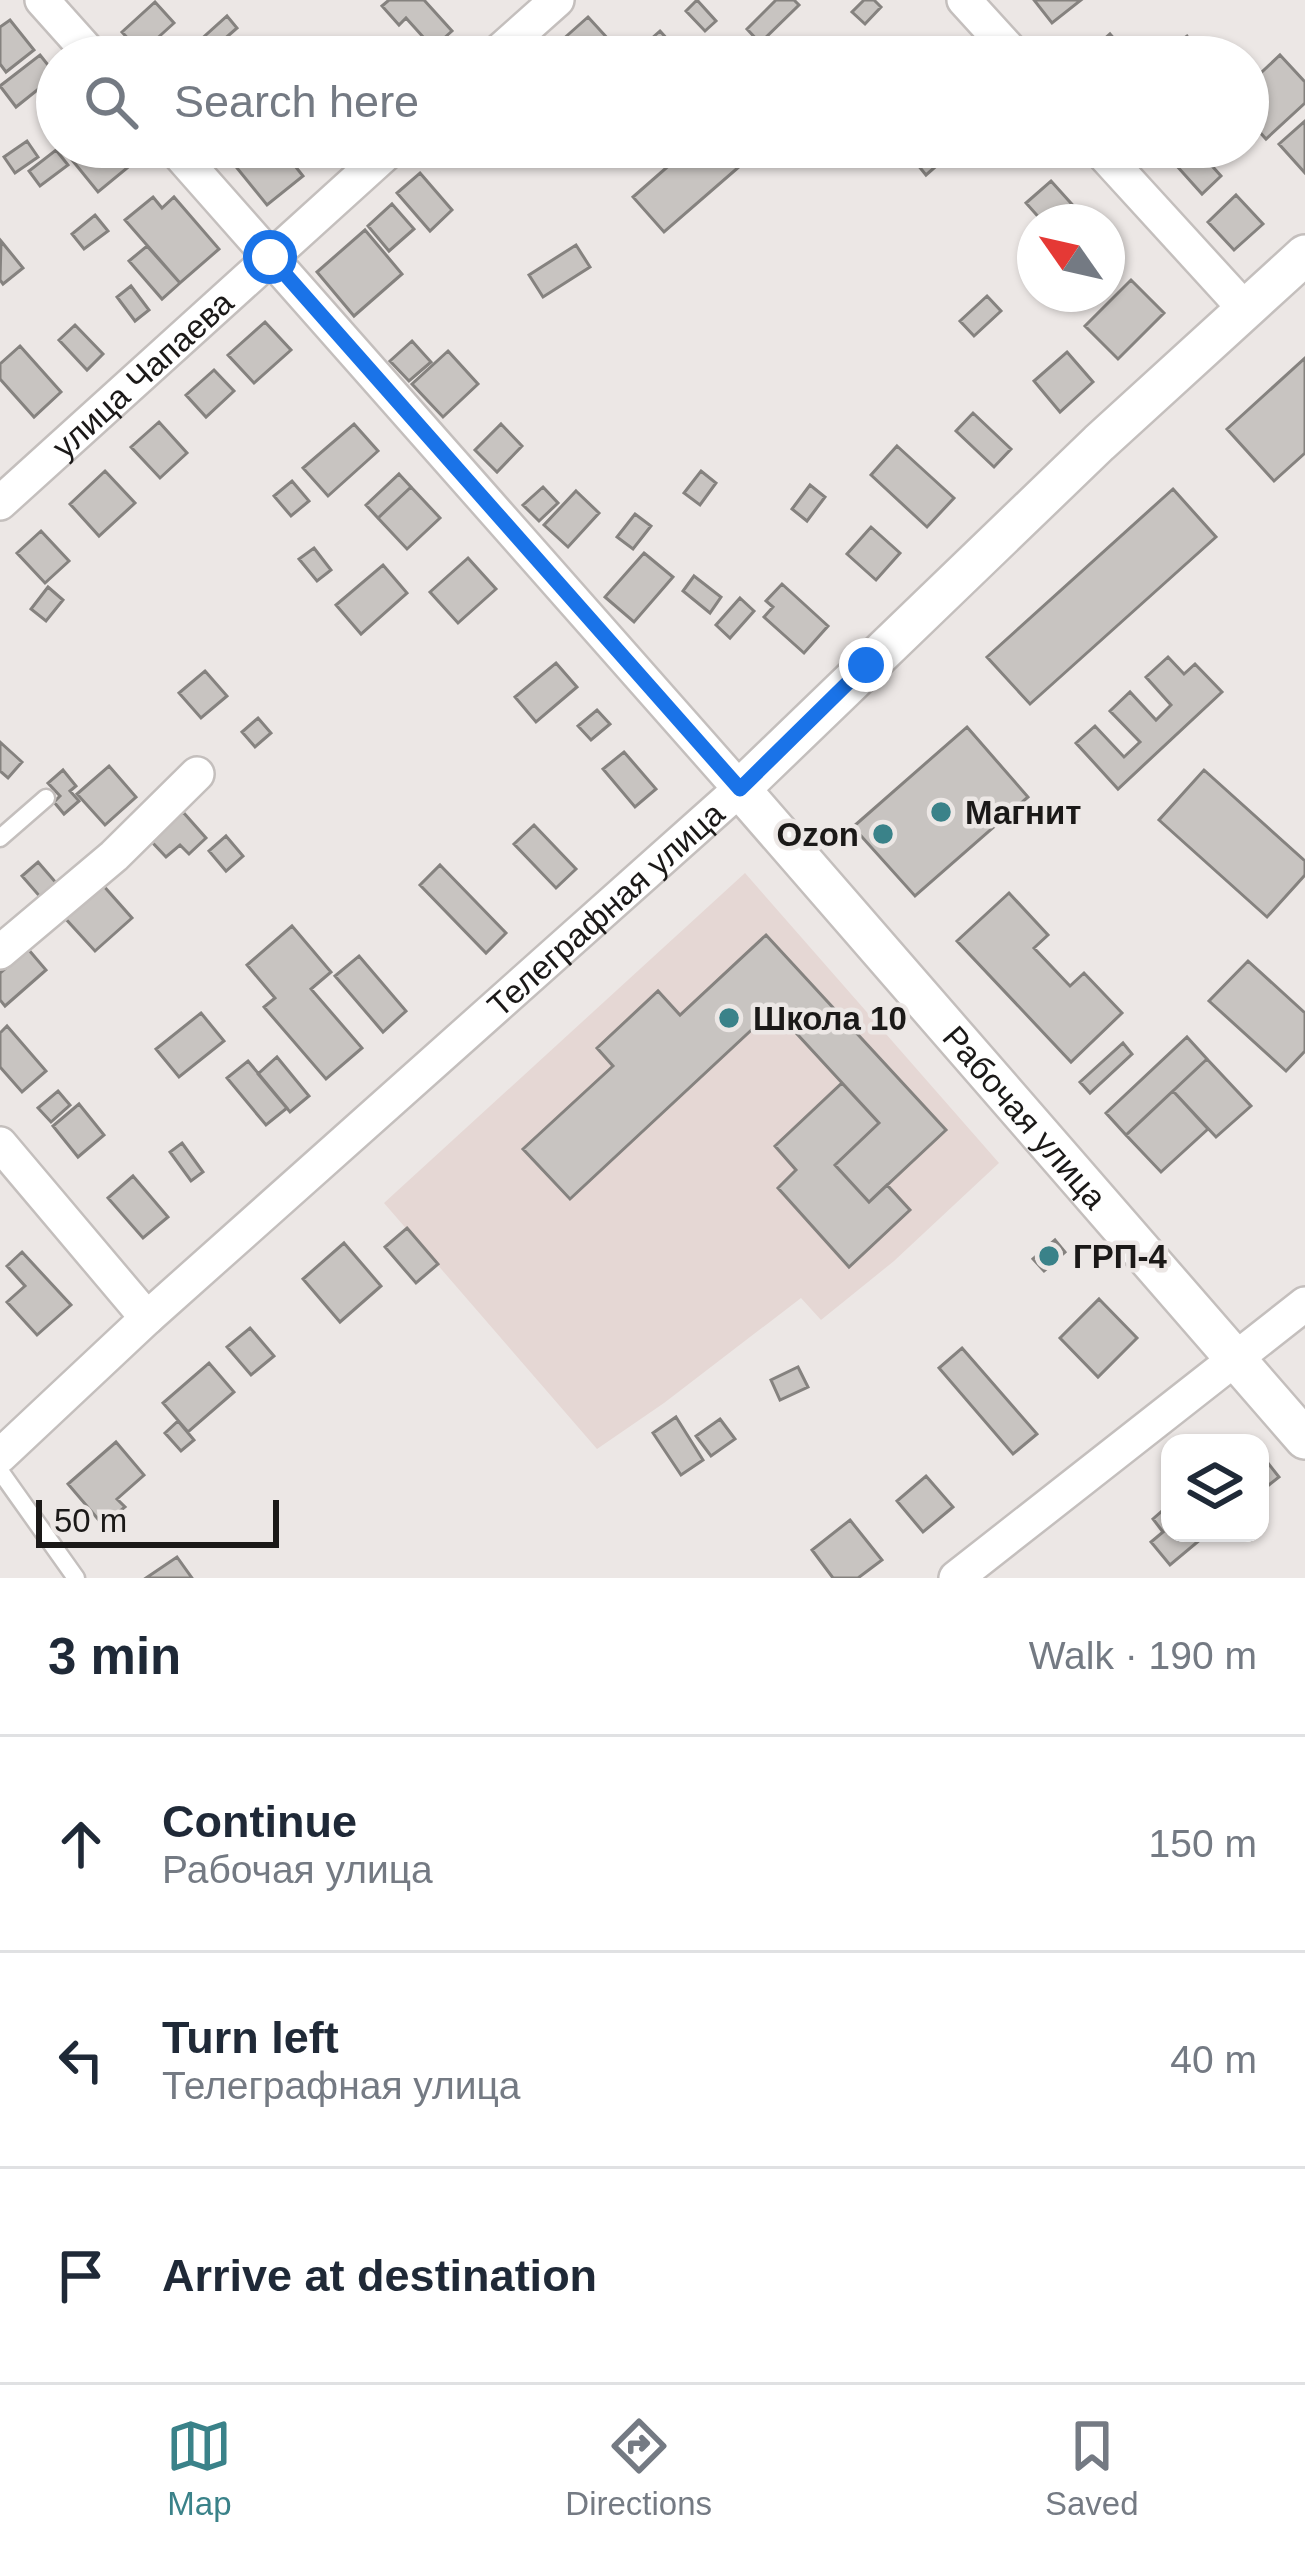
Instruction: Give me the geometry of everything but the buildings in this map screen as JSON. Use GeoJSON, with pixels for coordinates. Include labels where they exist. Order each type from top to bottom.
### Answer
{"type":"FeatureCollection","features":[{"type":"Feature","properties":{"kind":"street"},"geometry":{"type":"LineString","coordinates":[[43,0],[75,36]]}},
{"type":"Feature","properties":{"kind":"street"},"geometry":{"type":"LineString","coordinates":[[516,36],[556,0]]}},
{"type":"Feature","properties":{"kind":"street"},"geometry":{"type":"LineString","coordinates":[[964,0],[997,36]]}},
{"type":"Feature","properties":{"kind":"street","name":"Рабочая улица"},"geometry":{"type":"LineString","coordinates":[[192,168],[1305,1439]]}},
{"type":"Feature","properties":{"kind":"street","name":"улица Чапаева"},"geometry":{"type":"LineString","coordinates":[[0,503],[370,168]]}},
{"type":"Feature","properties":{"kind":"street"},"geometry":{"type":"LineString","coordinates":[[1116,168],[1245,309]]}},
{"type":"Feature","properties":{"kind":"street","name":"Телеграфная улица"},"geometry":{"type":"LineString","coordinates":[[0,1456],[147,1318],[740,789],[1099,443],[1305,255]]}},
{"type":"Feature","properties":{"kind":"street"},"geometry":{"type":"LineString","coordinates":[[0,952],[114,856],[197,773]]}},
{"type":"Feature","properties":{"kind":"street"},"geometry":{"type":"LineString","coordinates":[[0,1144],[147,1318]]}},
{"type":"Feature","properties":{"kind":"street"},"geometry":{"type":"LineString","coordinates":[[956,1578],[1305,1304]]}},
{"type":"Feature","properties":{"kind":"lane"},"geometry":{"type":"LineString","coordinates":[[0,838],[46,798]]}},
{"type":"Feature","properties":{"kind":"lane"},"geometry":{"type":"LineString","coordinates":[[0,1471],[76,1578]]}},
{"type":"Feature","properties":{"kind":"shaded area","name":"Школа 10"},"geometry":{"type":"Polygon","coordinates":[[[745,873],[999,1163],[894,1261],[821,1320],[801,1298],[597,1449],[384,1203],[745,873]]]}},
{"type":"Feature","properties":{"kind":"place","name":"Магнит"},"geometry":{"type":"Point","coordinates":[941,812]}},
{"type":"Feature","properties":{"kind":"place","name":"Ozon"},"geometry":{"type":"Point","coordinates":[883,834]}},
{"type":"Feature","properties":{"kind":"place","name":"Школа 10"},"geometry":{"type":"Point","coordinates":[729,1018]}},
{"type":"Feature","properties":{"kind":"place","name":"ГРП-4"},"geometry":{"type":"Point","coordinates":[1049,1256]}},
{"type":"Feature","properties":{"kind":"route"},"geometry":{"type":"LineString","coordinates":[[270,257],[740,789],[866,665]]}}]}
